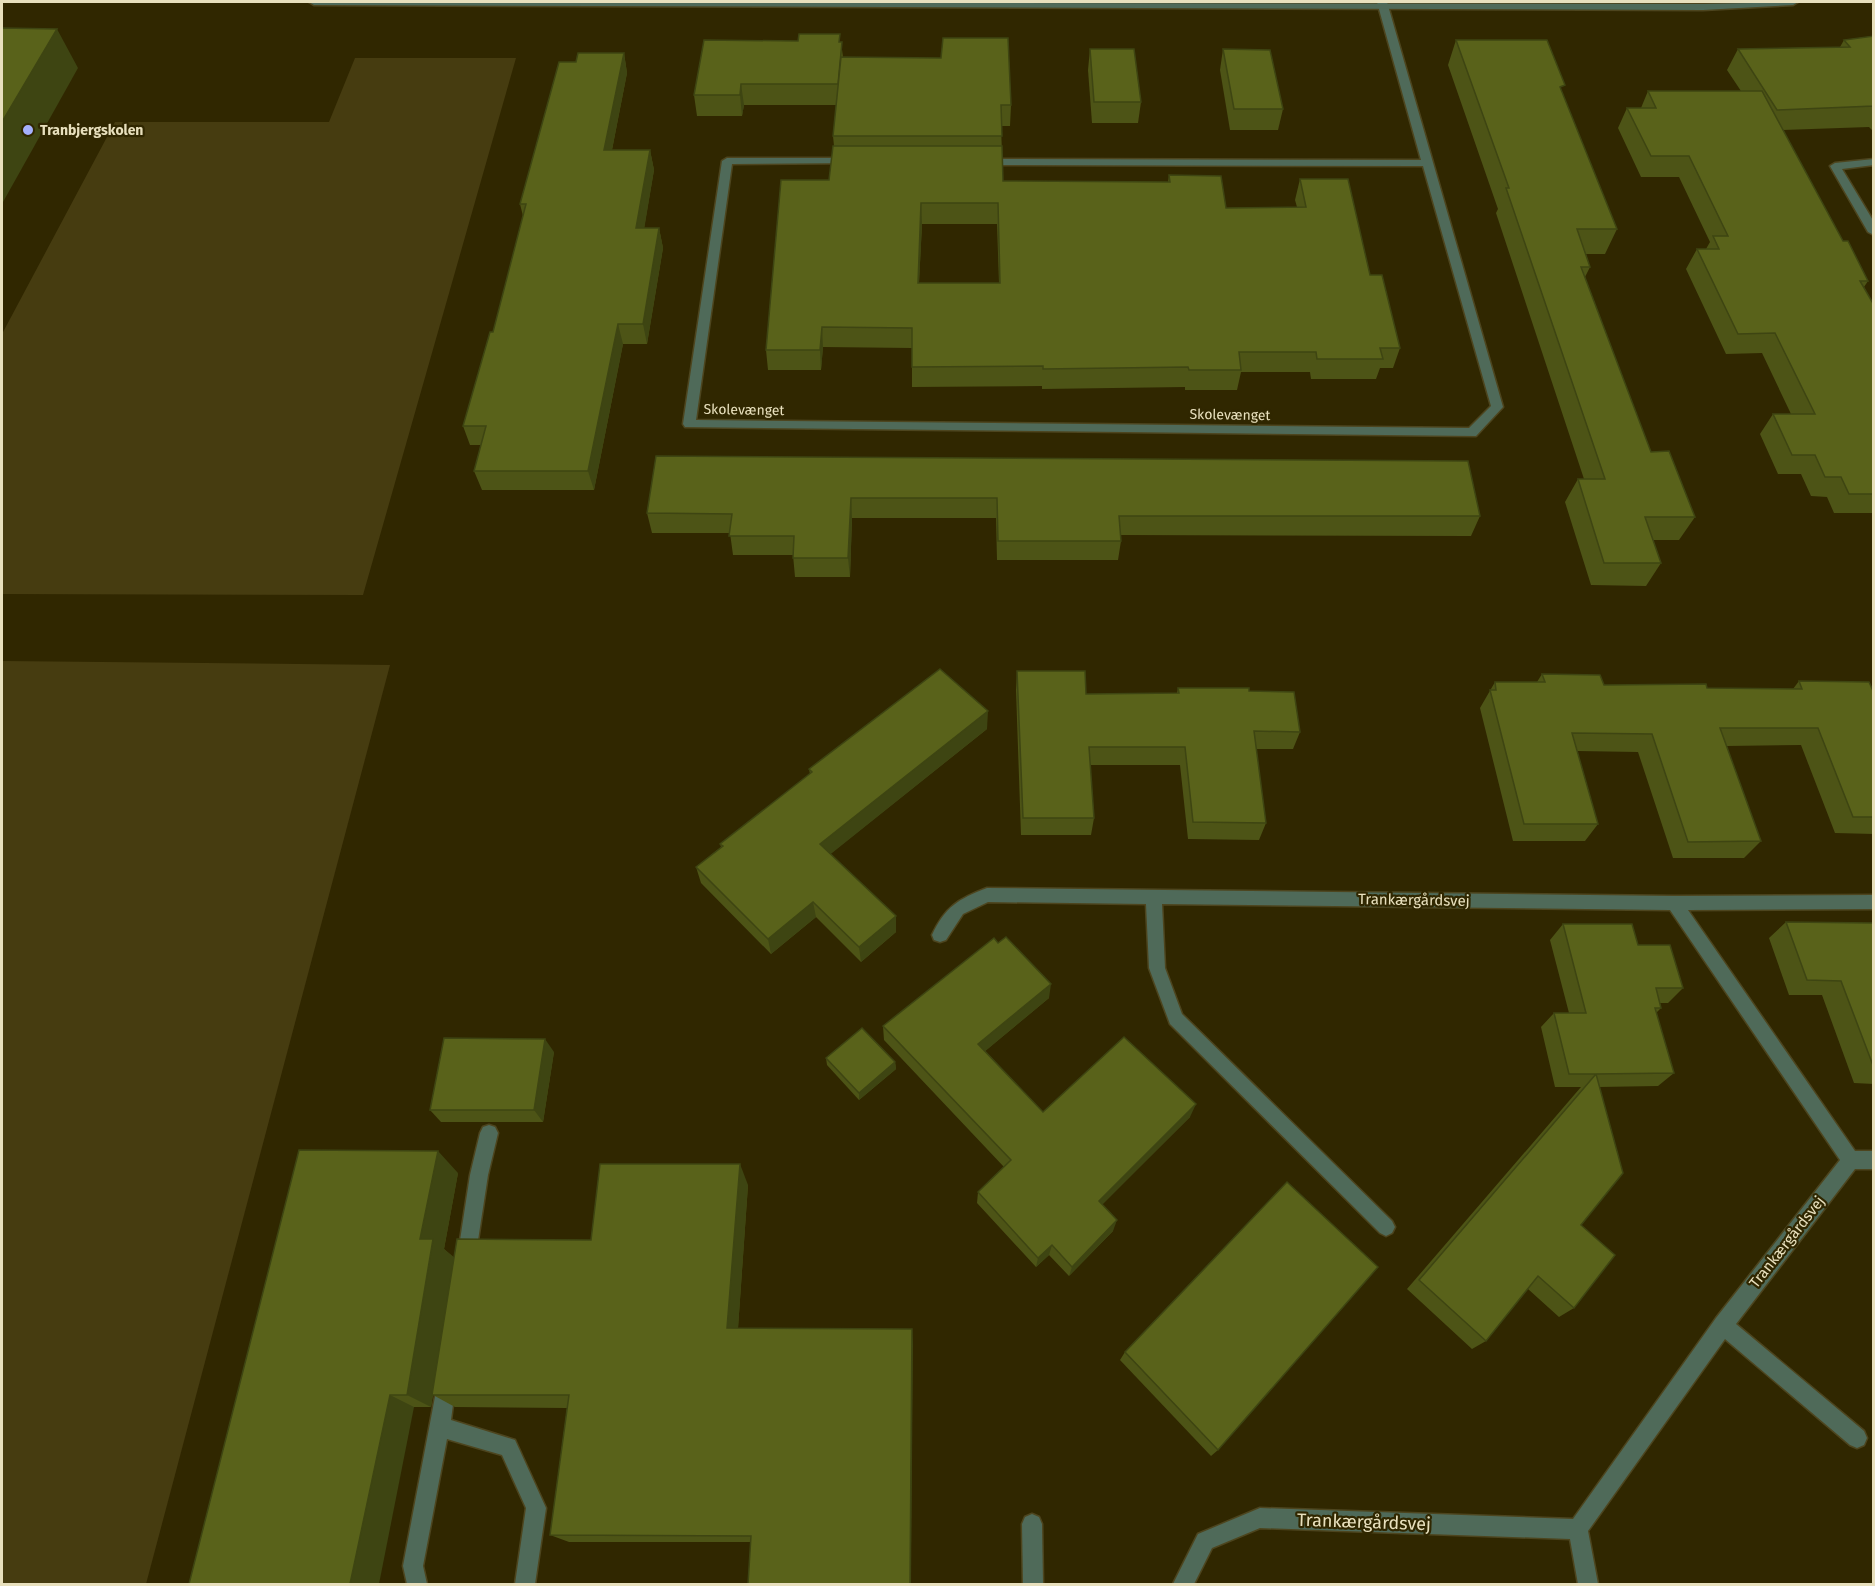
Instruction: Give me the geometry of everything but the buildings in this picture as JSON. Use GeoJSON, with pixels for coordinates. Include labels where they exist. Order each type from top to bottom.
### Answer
{"type":"FeatureCollection","features":[{"type":"Feature","properties":{"kind":"street"},"geometry":{"type":"LineString","coordinates":[[314,2],[1382,3],[1703,7],[1794,2]]}},
{"type":"Feature","properties":{"kind":"street","name":"Skolevænget"},"geometry":{"type":"LineString","coordinates":[[869,161],[727,161],[689,424],[1473,433],[1497,407],[1382,3]]}},
{"type":"Feature","properties":{"kind":"street"},"geometry":{"type":"LineString","coordinates":[[964,162],[1426,163]]}},
{"type":"Feature","properties":{"kind":"street"},"geometry":{"type":"LineString","coordinates":[[1874,162],[1835,166],[1874,232]]}},
{"type":"Feature","properties":{"kind":"street","name":"Trankærgårdsvej"},"geometry":{"type":"LineString","coordinates":[[940,935],[957,909],[987,895],[1674,903],[1874,902]]}},
{"type":"Feature","properties":{"kind":"street"},"geometry":{"type":"LineString","coordinates":[[1154,896],[1157,968],[1176,1019],[1386,1227]]}},
{"type":"Feature","properties":{"kind":"street"},"geometry":{"type":"LineString","coordinates":[[1674,903],[1851,1160],[1874,1160]]}},
{"type":"Feature","properties":{"kind":"street"},"geometry":{"type":"LineString","coordinates":[[463,1278],[479,1175],[489,1133]]}},
{"type":"Feature","properties":{"kind":"street","name":"Trankærgårdsvej"},"geometry":{"type":"LineString","coordinates":[[1183,1584],[1205,1541],[1260,1518],[1578,1529],[1723,1325],[1851,1160]]}},
{"type":"Feature","properties":{"kind":"street"},"geometry":{"type":"LineString","coordinates":[[1723,1325],[1857,1438]]}},
{"type":"Feature","properties":{"kind":"street"},"geometry":{"type":"LineString","coordinates":[[417,1584],[413,1566],[451,1358]]}},
{"type":"Feature","properties":{"kind":"street"},"geometry":{"type":"LineString","coordinates":[[440,1427],[508,1447],[536,1508],[525,1584]]}},
{"type":"Feature","properties":{"kind":"street"},"geometry":{"type":"LineString","coordinates":[[1032,1524],[1033,1584]]}},
{"type":"Feature","properties":{"kind":"street"},"geometry":{"type":"LineString","coordinates":[[1578,1529],[1588,1584]]}},
{"type":"Feature","properties":{"kind":"shaded area"},"geometry":{"type":"Polygon","coordinates":[[[355,58],[516,58],[363,595],[2,594],[2,334],[115,122],[329,122],[355,58]]]}},
{"type":"Feature","properties":{"kind":"shaded area"},"geometry":{"type":"Polygon","coordinates":[[[2,661],[390,665],[146,1584],[2,1584],[2,661]]]}},
{"type":"Feature","properties":{"kind":"place","name":"Tranbjergskolen"},"geometry":{"type":"Point","coordinates":[28,130]}}]}
